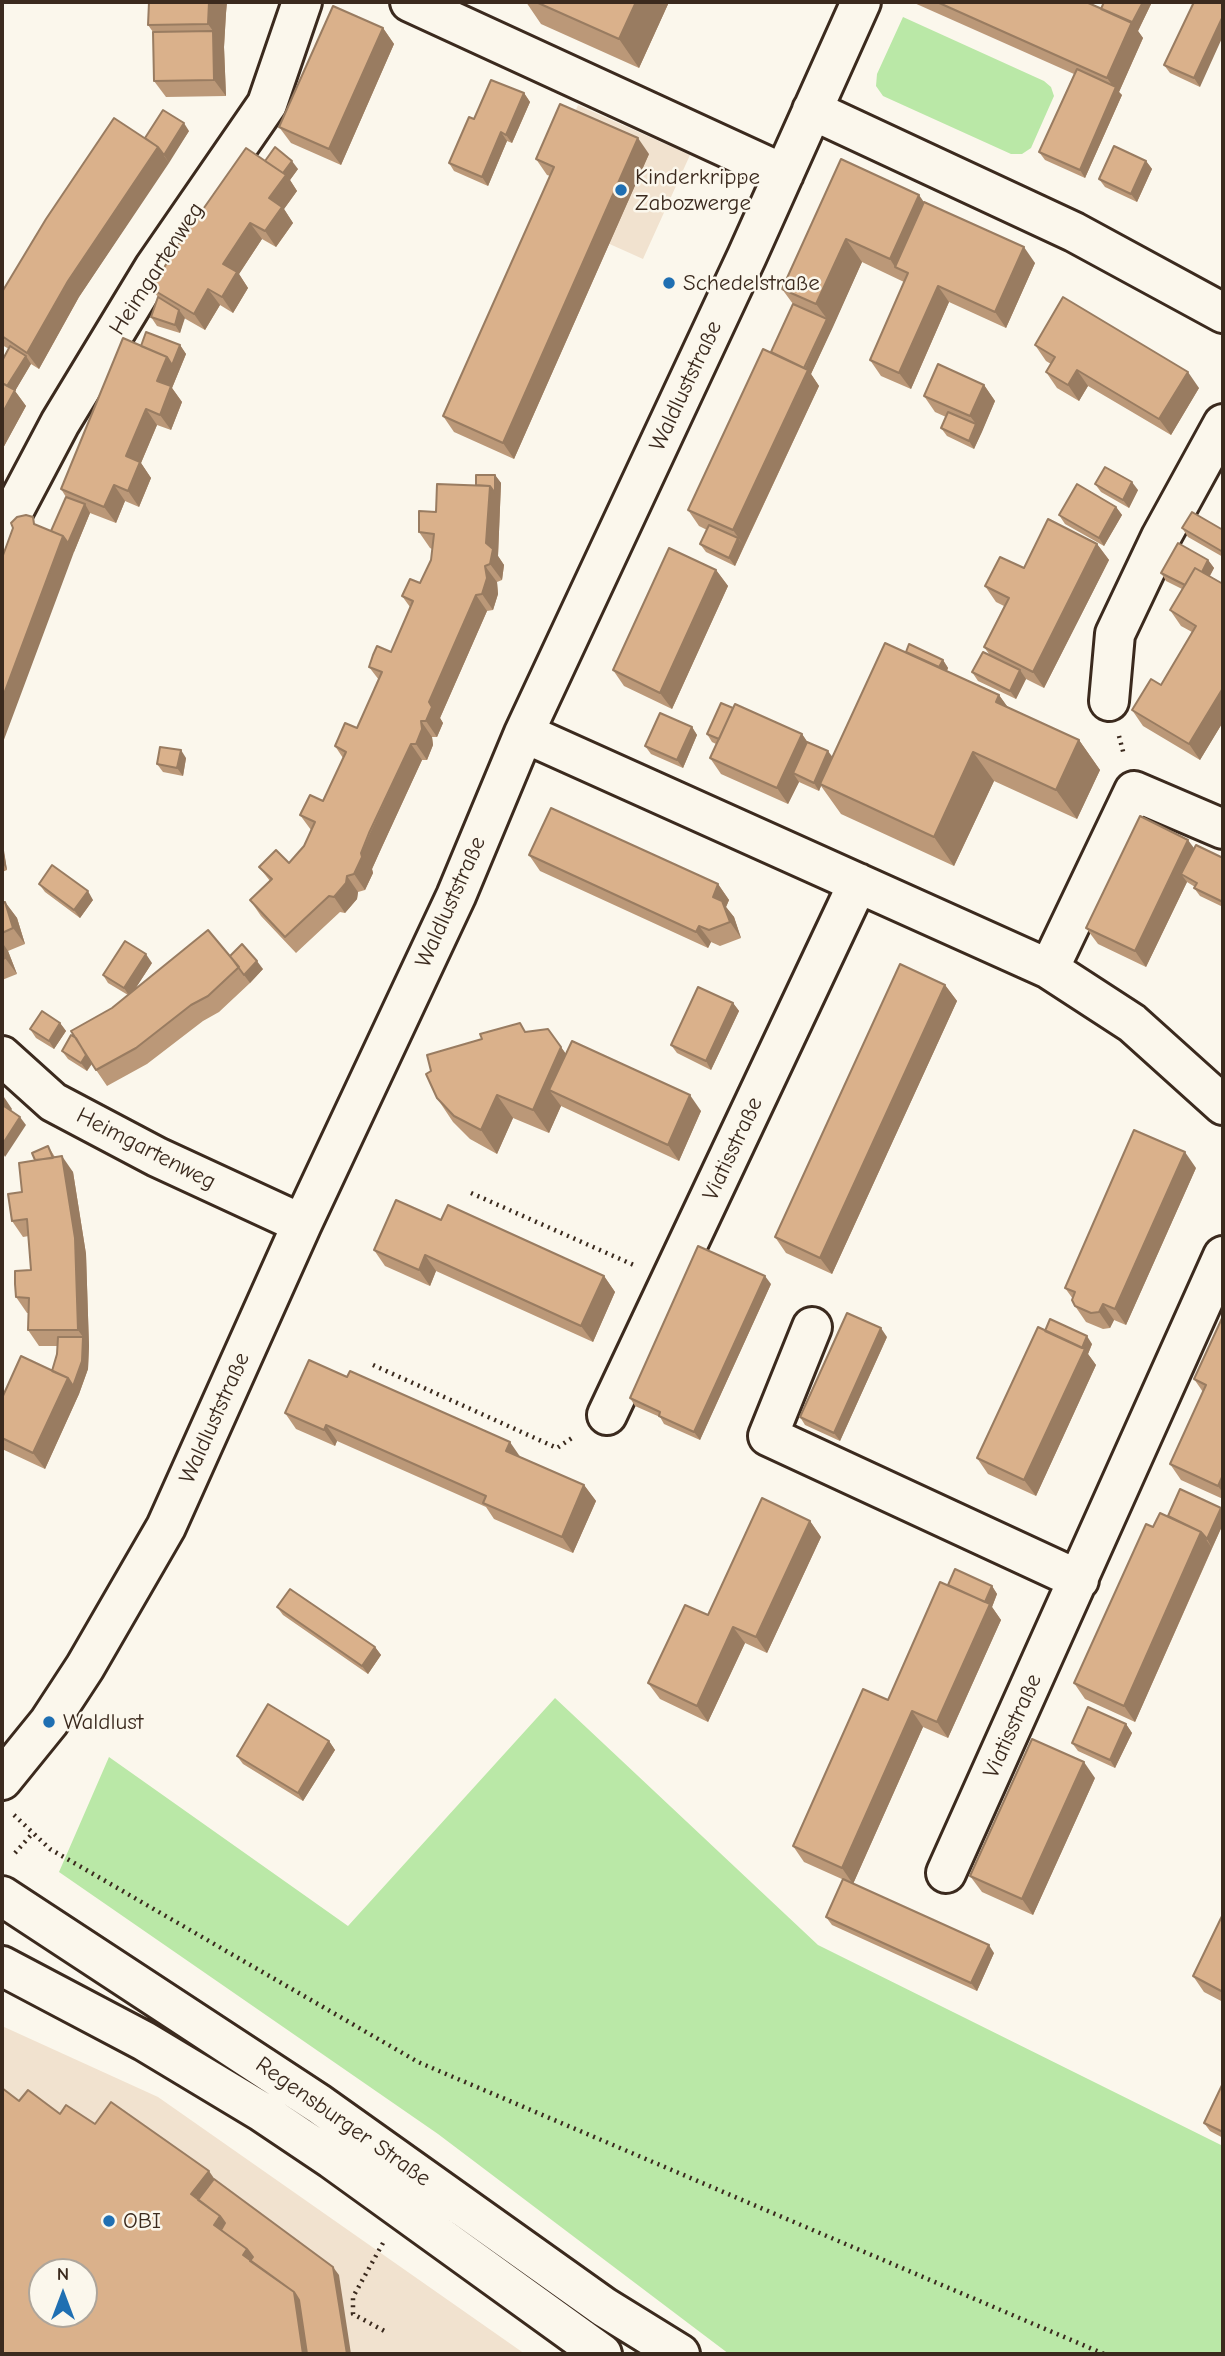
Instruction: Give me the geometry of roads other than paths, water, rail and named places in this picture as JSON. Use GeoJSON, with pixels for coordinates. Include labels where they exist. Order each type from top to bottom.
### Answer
{"type":"FeatureCollection","features":[{"type":"Feature","properties":{"kind":"street","name":"Heimgartenweg"},"geometry":{"type":"LineString","coordinates":[[2,533],[60,423],[154,268],[267,104],[302,2]]}},
{"type":"Feature","properties":{"kind":"street"},"geometry":{"type":"LineString","coordinates":[[410,2],[784,174]]}},
{"type":"Feature","properties":{"kind":"street","name":"Waldluststraße"},"geometry":{"type":"LineString","coordinates":[[6,1796],[149,1559],[172,1514],[302,1224],[456,896],[524,733],[784,174],[860,2]]}},
{"type":"Feature","properties":{"kind":"street"},"geometry":{"type":"LineString","coordinates":[[812,110],[1074,232],[1223,313]]}},
{"type":"Feature","properties":{"kind":"street"},"geometry":{"type":"LineString","coordinates":[[1109,701],[1115,634],[1161,537],[1223,424]]}},
{"type":"Feature","properties":{"kind":"street"},"geometry":{"type":"LineString","coordinates":[[524,733],[1049,969],[1132,1023],[1223,1105]]}},
{"type":"Feature","properties":{"kind":"street"},"geometry":{"type":"LineString","coordinates":[[1049,969],[1134,791],[1223,829]]}},
{"type":"Feature","properties":{"kind":"street","name":"Viatisstraße"},"geometry":{"type":"LineString","coordinates":[[607,1415],[858,883]]}},
{"type":"Feature","properties":{"kind":"street","name":"Heimgartenweg"},"geometry":{"type":"LineString","coordinates":[[2,1056],[54,1102],[157,1157],[302,1224]]}},
{"type":"Feature","properties":{"kind":"street","name":"Viatisstraße"},"geometry":{"type":"LineString","coordinates":[[946,1873],[1223,1256]]}},
{"type":"Feature","properties":{"kind":"street"},"geometry":{"type":"LineString","coordinates":[[812,1327],[768,1436],[1079,1580]]}},
{"type":"Feature","properties":{"kind":"street","name":"Regensburger Straße"},"geometry":{"type":"LineString","coordinates":[[2,1896],[309,2096],[604,2307],[680,2354]]}},
{"type":"Feature","properties":{"kind":"street","name":"Regensburger Straße"},"geometry":{"type":"LineString","coordinates":[[2,1966],[144,2041],[262,2112],[332,2159],[602,2354]]}},
{"type":"Feature","properties":{"kind":"place","name":"Kinderkrippe Zabozwerge"},"geometry":{"type":"Point","coordinates":[621,190]}},
{"type":"Feature","properties":{"kind":"place","name":"Schedelstraße"},"geometry":{"type":"Point","coordinates":[669,283]}},
{"type":"Feature","properties":{"kind":"place","name":"Waldlust"},"geometry":{"type":"Point","coordinates":[49,1722]}},
{"type":"Feature","properties":{"kind":"place","name":"OBI"},"geometry":{"type":"Point","coordinates":[109,2221]}}]}
